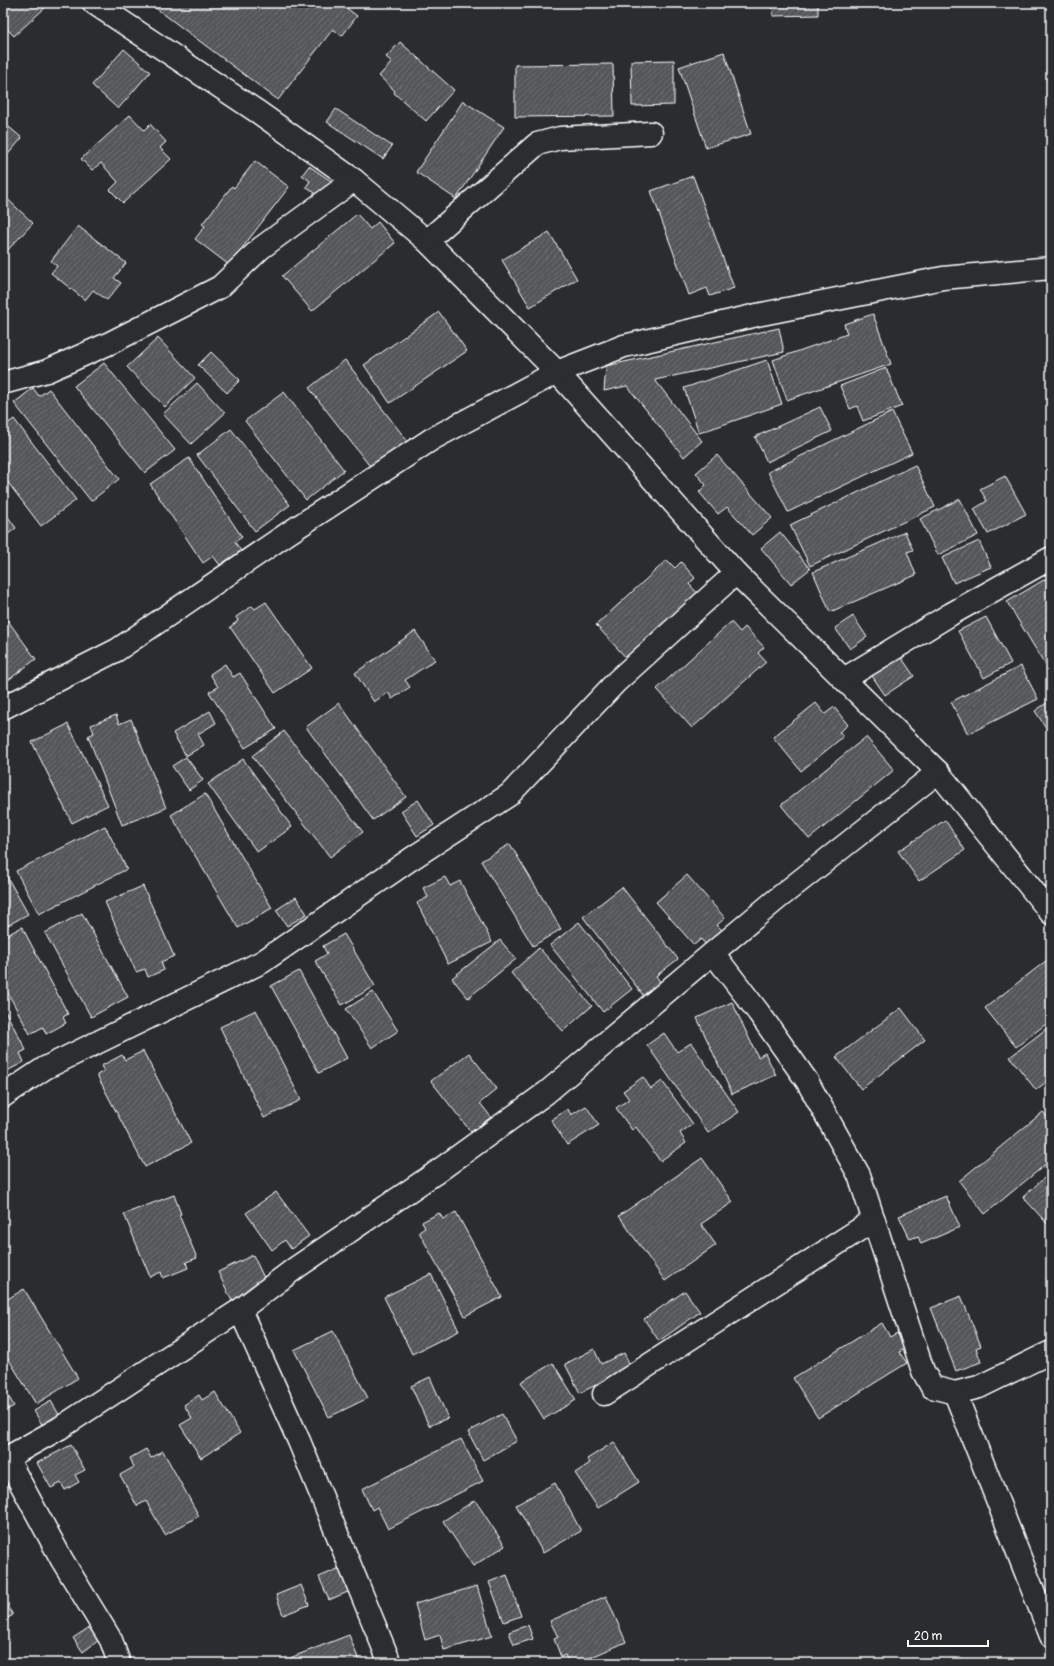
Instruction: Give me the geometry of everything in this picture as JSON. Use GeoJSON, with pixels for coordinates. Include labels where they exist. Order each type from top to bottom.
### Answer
{"type":"FeatureCollection","features":[{"type":"Feature","properties":{"kind":"street"},"geometry":{"type":"LineString","coordinates":[[94,3],[258,112],[354,180],[427,241],[557,372],[736,573],[938,772],[1051,913]]}},
{"type":"Feature","properties":{"kind":"street"},"geometry":{"type":"LineString","coordinates":[[427,241],[537,144],[560,138],[650,133]]}},
{"type":"Feature","properties":{"kind":"street"},"geometry":{"type":"LineString","coordinates":[[3,383],[54,368],[163,317],[220,287],[261,248],[354,180]]}},
{"type":"Feature","properties":{"kind":"street"},"geometry":{"type":"LineString","coordinates":[[3,708],[117,650],[287,534],[432,439],[557,372],[624,346],[757,315],[943,278],[1051,268]]}},
{"type":"Feature","properties":{"kind":"street"},"geometry":{"type":"LineString","coordinates":[[844,679],[951,614],[1051,558]]}},
{"type":"Feature","properties":{"kind":"street"},"geometry":{"type":"LineString","coordinates":[[3,1096],[45,1068],[262,962],[410,859],[509,795],[617,681],[736,573]]}},
{"type":"Feature","properties":{"kind":"street"},"geometry":{"type":"LineString","coordinates":[[119,1663],[111,1640],[62,1560],[5,1459],[60,1428],[240,1310],[297,1267],[434,1174],[546,1093],[777,899],[938,772]]}},
{"type":"Feature","properties":{"kind":"street"},"geometry":{"type":"LineString","coordinates":[[713,953],[759,1013],[807,1081],[859,1175],[923,1371],[932,1387],[955,1393],[979,1387],[1051,1352]]}},
{"type":"Feature","properties":{"kind":"street"},"geometry":{"type":"LineString","coordinates":[[604,1394],[874,1220]]}},
{"type":"Feature","properties":{"kind":"street"},"geometry":{"type":"LineString","coordinates":[[240,1310],[299,1441],[390,1663]]}},
{"type":"Feature","properties":{"kind":"street"},"geometry":{"type":"LineString","coordinates":[[955,1393],[1051,1636]]}},
{"type":"Feature","properties":{"kind":"building"},"geometry":{"type":"Polygon","coordinates":[[[3,3],[46,3],[48,5],[14,36],[3,25],[3,3]]]}},
{"type":"Feature","properties":{"kind":"building"},"geometry":{"type":"Polygon","coordinates":[[[149,3],[340,3],[357,16],[342,36],[333,29],[278,100],[149,3]]]}},
{"type":"Feature","properties":{"kind":"building"},"geometry":{"type":"Polygon","coordinates":[[[772,3],[818,3],[818,15],[773,16],[772,3]]]}},
{"type":"Feature","properties":{"kind":"building"},"geometry":{"type":"Polygon","coordinates":[[[400,42],[454,90],[426,121],[394,93],[395,91],[379,76],[392,62],[386,57],[400,42]]]}},
{"type":"Feature","properties":{"kind":"building"},"geometry":{"type":"Polygon","coordinates":[[[124,49],[150,72],[118,109],[92,85],[124,49]]]}},
{"type":"Feature","properties":{"kind":"building"},"geometry":{"type":"Polygon","coordinates":[[[724,52],[751,134],[706,148],[679,67],[724,52]]]}},
{"type":"Feature","properties":{"kind":"building"},"geometry":{"type":"Polygon","coordinates":[[[674,60],[674,105],[632,106],[631,61],[674,60]]]}},
{"type":"Feature","properties":{"kind":"building"},"geometry":{"type":"Polygon","coordinates":[[[613,64],[614,116],[515,117],[515,65],[613,64]]]}},
{"type":"Feature","properties":{"kind":"building"},"geometry":{"type":"Polygon","coordinates":[[[463,101],[504,127],[456,199],[416,172],[463,101]]]}},
{"type":"Feature","properties":{"kind":"building"},"geometry":{"type":"Polygon","coordinates":[[[336,109],[392,146],[383,159],[327,122],[336,109]]]}},
{"type":"Feature","properties":{"kind":"building"},"geometry":{"type":"Polygon","coordinates":[[[130,115],[144,130],[150,124],[166,142],[160,148],[171,159],[123,203],[110,190],[118,182],[101,163],[92,170],[81,159],[130,115]]]}},
{"type":"Feature","properties":{"kind":"building"},"geometry":{"type":"Polygon","coordinates":[[[3,122],[22,138],[3,160],[3,122]]]}},
{"type":"Feature","properties":{"kind":"building"},"geometry":{"type":"Polygon","coordinates":[[[255,161],[289,187],[229,265],[195,239],[205,226],[202,224],[232,186],[234,188],[255,161]]]}},
{"type":"Feature","properties":{"kind":"building"},"geometry":{"type":"Polygon","coordinates":[[[309,166],[334,183],[328,193],[322,189],[318,195],[306,187],[310,181],[302,175],[309,166]]]}},
{"type":"Feature","properties":{"kind":"building"},"geometry":{"type":"Polygon","coordinates":[[[693,176],[734,288],[710,296],[707,288],[689,295],[651,191],[693,176]]]}},
{"type":"Feature","properties":{"kind":"building"},"geometry":{"type":"Polygon","coordinates":[[[3,195],[33,223],[3,255],[3,195]]]}},
{"type":"Feature","properties":{"kind":"building"},"geometry":{"type":"Polygon","coordinates":[[[357,214],[370,229],[378,222],[395,243],[312,311],[282,276],[357,214]]]}},
{"type":"Feature","properties":{"kind":"building"},"geometry":{"type":"Polygon","coordinates":[[[78,226],[126,263],[114,278],[121,283],[107,300],[93,290],[85,300],[51,273],[57,266],[51,261],[78,226]]]}},
{"type":"Feature","properties":{"kind":"building"},"geometry":{"type":"Polygon","coordinates":[[[549,232],[577,279],[530,307],[502,260],[549,232]]]}},
{"type":"Feature","properties":{"kind":"building"},"geometry":{"type":"Polygon","coordinates":[[[439,312],[467,351],[390,403],[364,365],[439,312]]]}},
{"type":"Feature","properties":{"kind":"building"},"geometry":{"type":"Polygon","coordinates":[[[873,314],[891,364],[787,400],[773,360],[847,334],[844,324],[873,314]]]}},
{"type":"Feature","properties":{"kind":"building"},"geometry":{"type":"Polygon","coordinates":[[[779,328],[784,352],[655,380],[702,441],[684,457],[627,386],[604,391],[606,366],[779,328]]]}},
{"type":"Feature","properties":{"kind":"building"},"geometry":{"type":"Polygon","coordinates":[[[158,338],[195,378],[165,407],[127,367],[158,338]]]}},
{"type":"Feature","properties":{"kind":"building"},"geometry":{"type":"Polygon","coordinates":[[[211,352],[240,380],[227,393],[198,365],[211,352]]]}},
{"type":"Feature","properties":{"kind":"building"},"geometry":{"type":"Polygon","coordinates":[[[345,360],[408,442],[372,469],[309,388],[345,360]]]}},
{"type":"Feature","properties":{"kind":"building"},"geometry":{"type":"Polygon","coordinates":[[[767,360],[782,404],[699,433],[684,388],[767,360]]]}},
{"type":"Feature","properties":{"kind":"building"},"geometry":{"type":"Polygon","coordinates":[[[104,363],[175,450],[145,473],[74,386],[104,363]]]}},
{"type":"Feature","properties":{"kind":"building"},"geometry":{"type":"Polygon","coordinates":[[[886,368],[902,406],[863,421],[857,406],[850,409],[840,386],[886,368]]]}},
{"type":"Feature","properties":{"kind":"building"},"geometry":{"type":"Polygon","coordinates":[[[197,383],[225,413],[191,444],[163,414],[197,383]]]}},
{"type":"Feature","properties":{"kind":"building"},"geometry":{"type":"Polygon","coordinates":[[[33,388],[39,396],[49,389],[119,479],[91,501],[14,403],[33,388]]]}},
{"type":"Feature","properties":{"kind":"building"},"geometry":{"type":"Polygon","coordinates":[[[284,392],[344,470],[306,500],[245,421],[284,392]]]}},
{"type":"Feature","properties":{"kind":"building"},"geometry":{"type":"Polygon","coordinates":[[[820,407],[832,431],[767,462],[755,437],[820,407]]]}},
{"type":"Feature","properties":{"kind":"building"},"geometry":{"type":"Polygon","coordinates":[[[892,412],[912,453],[788,512],[768,472],[892,412]]]}},
{"type":"Feature","properties":{"kind":"building"},"geometry":{"type":"Polygon","coordinates":[[[14,419],[76,500],[41,526],[3,476],[3,427],[14,419]]]}},
{"type":"Feature","properties":{"kind":"building"},"geometry":{"type":"Polygon","coordinates":[[[231,429],[290,505],[255,531],[197,455],[231,429]]]}},
{"type":"Feature","properties":{"kind":"building"},"geometry":{"type":"Polygon","coordinates":[[[717,455],[772,518],[752,535],[727,507],[718,514],[699,492],[706,485],[696,473],[717,455]]]}},
{"type":"Feature","properties":{"kind":"building"},"geometry":{"type":"Polygon","coordinates":[[[189,458],[242,537],[235,542],[241,551],[220,565],[213,556],[203,563],[150,484],[189,458]]]}},
{"type":"Feature","properties":{"kind":"building"},"geometry":{"type":"Polygon","coordinates":[[[915,465],[935,507],[810,566],[790,525],[915,465]]]}},
{"type":"Feature","properties":{"kind":"building"},"geometry":{"type":"Polygon","coordinates":[[[1005,476],[1026,514],[988,534],[974,509],[987,501],[980,489],[1005,476]]]}},
{"type":"Feature","properties":{"kind":"building"},"geometry":{"type":"Polygon","coordinates":[[[960,499],[978,535],[938,555],[920,519],[960,499]]]}},
{"type":"Feature","properties":{"kind":"building"},"geometry":{"type":"Polygon","coordinates":[[[3,510],[16,528],[3,538],[3,510]]]}},
{"type":"Feature","properties":{"kind":"building"},"geometry":{"type":"Polygon","coordinates":[[[780,532],[810,569],[791,584],[761,548],[780,532]]]}},
{"type":"Feature","properties":{"kind":"building"},"geometry":{"type":"Polygon","coordinates":[[[905,532],[913,550],[907,552],[916,575],[830,612],[813,572],[905,532]]]}},
{"type":"Feature","properties":{"kind":"building"},"geometry":{"type":"Polygon","coordinates":[[[979,541],[991,567],[954,583],[942,558],[979,541]]]}},
{"type":"Feature","properties":{"kind":"building"},"geometry":{"type":"Polygon","coordinates":[[[667,560],[675,568],[681,562],[695,578],[689,584],[700,596],[629,661],[596,625],[667,560]]]}},
{"type":"Feature","properties":{"kind":"building"},"geometry":{"type":"Polygon","coordinates":[[[1047,578],[1051,585],[1051,674],[1007,602],[1047,578]]]}},
{"type":"Feature","properties":{"kind":"building"},"geometry":{"type":"Polygon","coordinates":[[[266,602],[312,668],[275,693],[230,627],[238,621],[236,617],[252,606],[255,609],[266,602]]]}},
{"type":"Feature","properties":{"kind":"building"},"geometry":{"type":"Polygon","coordinates":[[[3,614],[36,659],[3,684],[3,614]]]}},
{"type":"Feature","properties":{"kind":"building"},"geometry":{"type":"Polygon","coordinates":[[[853,616],[867,637],[850,649],[835,628],[853,616]]]}},
{"type":"Feature","properties":{"kind":"building"},"geometry":{"type":"Polygon","coordinates":[[[986,617],[1011,663],[984,678],[958,631],[986,617]]]}},
{"type":"Feature","properties":{"kind":"building"},"geometry":{"type":"Polygon","coordinates":[[[731,622],[740,632],[745,627],[764,647],[758,653],[766,662],[692,728],[657,689],[731,622]]]}},
{"type":"Feature","properties":{"kind":"building"},"geometry":{"type":"Polygon","coordinates":[[[415,631],[435,660],[405,680],[410,687],[392,699],[388,692],[374,702],[355,673],[415,631]]]}},
{"type":"Feature","properties":{"kind":"building"},"geometry":{"type":"Polygon","coordinates":[[[899,654],[914,676],[885,695],[870,673],[899,654]]]}},
{"type":"Feature","properties":{"kind":"building"},"geometry":{"type":"Polygon","coordinates":[[[225,664],[233,677],[240,673],[276,729],[245,748],[209,692],[218,687],[210,674],[225,664]]]}},
{"type":"Feature","properties":{"kind":"building"},"geometry":{"type":"Polygon","coordinates":[[[1021,666],[1038,699],[968,734],[951,702],[1021,666]]]}},
{"type":"Feature","properties":{"kind":"building"},"geometry":{"type":"Polygon","coordinates":[[[1051,700],[1051,735],[1035,711],[1051,700]]]}},
{"type":"Feature","properties":{"kind":"building"},"geometry":{"type":"Polygon","coordinates":[[[339,703],[406,797],[373,820],[306,727],[339,703]]]}},
{"type":"Feature","properties":{"kind":"building"},"geometry":{"type":"Polygon","coordinates":[[[816,703],[825,714],[834,707],[848,725],[839,732],[844,736],[801,771],[773,737],[816,703]]]}},
{"type":"Feature","properties":{"kind":"building"},"geometry":{"type":"Polygon","coordinates":[[[210,711],[216,723],[198,734],[204,745],[186,756],[173,733],[210,711]]]}},
{"type":"Feature","properties":{"kind":"building"},"geometry":{"type":"Polygon","coordinates":[[[116,715],[119,724],[131,719],[166,808],[122,825],[88,736],[94,733],[91,725],[116,715]]]}},
{"type":"Feature","properties":{"kind":"building"},"geometry":{"type":"Polygon","coordinates":[[[68,724],[108,805],[72,823],[32,742],[68,724]]]}},
{"type":"Feature","properties":{"kind":"building"},"geometry":{"type":"Polygon","coordinates":[[[284,731],[363,832],[330,857],[252,756],[284,731]]]}},
{"type":"Feature","properties":{"kind":"building"},"geometry":{"type":"Polygon","coordinates":[[[866,737],[894,770],[809,839],[781,805],[866,737]]]}},
{"type":"Feature","properties":{"kind":"building"},"geometry":{"type":"Polygon","coordinates":[[[186,757],[203,780],[189,790],[172,766],[186,757]]]}},
{"type":"Feature","properties":{"kind":"building"},"geometry":{"type":"Polygon","coordinates":[[[243,759],[292,827],[257,852],[208,784],[243,759]]]}},
{"type":"Feature","properties":{"kind":"building"},"geometry":{"type":"Polygon","coordinates":[[[205,794],[272,908],[238,928],[171,815],[205,794]]]}},
{"type":"Feature","properties":{"kind":"building"},"geometry":{"type":"Polygon","coordinates":[[[418,800],[434,825],[417,836],[401,811],[418,800]]]}},
{"type":"Feature","properties":{"kind":"building"},"geometry":{"type":"Polygon","coordinates":[[[945,820],[965,850],[919,881],[898,851],[945,820]]]}},
{"type":"Feature","properties":{"kind":"building"},"geometry":{"type":"Polygon","coordinates":[[[105,826],[127,869],[39,914],[16,871],[105,826]]]}},
{"type":"Feature","properties":{"kind":"building"},"geometry":{"type":"Polygon","coordinates":[[[510,844],[561,929],[533,946],[481,861],[510,844]]]}},
{"type":"Feature","properties":{"kind":"building"},"geometry":{"type":"Polygon","coordinates":[[[6,875],[28,914],[3,928],[3,877],[6,875]]]}},
{"type":"Feature","properties":{"kind":"building"},"geometry":{"type":"Polygon","coordinates":[[[687,875],[725,918],[717,925],[723,931],[706,945],[701,939],[694,945],[656,902],[687,875]]]}},
{"type":"Feature","properties":{"kind":"building"},"geometry":{"type":"Polygon","coordinates":[[[445,877],[450,886],[460,881],[492,942],[448,964],[417,903],[428,897],[423,888],[445,877]]]}},
{"type":"Feature","properties":{"kind":"building"},"geometry":{"type":"Polygon","coordinates":[[[143,886],[174,956],[161,962],[164,970],[148,977],[145,969],[136,972],[105,902],[143,886]]]}},
{"type":"Feature","properties":{"kind":"building"},"geometry":{"type":"Polygon","coordinates":[[[622,887],[678,959],[656,976],[663,986],[646,999],[583,917],[622,887]]]}},
{"type":"Feature","properties":{"kind":"building"},"geometry":{"type":"Polygon","coordinates":[[[296,897],[307,914],[287,926],[276,910],[296,897]]]}},
{"type":"Feature","properties":{"kind":"building"},"geometry":{"type":"Polygon","coordinates":[[[82,913],[128,997],[91,1017],[45,933],[82,913]]]}},
{"type":"Feature","properties":{"kind":"building"},"geometry":{"type":"Polygon","coordinates":[[[579,922],[632,989],[603,1012],[550,945],[579,922]]]}},
{"type":"Feature","properties":{"kind":"building"},"geometry":{"type":"Polygon","coordinates":[[[22,927],[68,1014],[63,1017],[66,1023],[46,1034],[43,1027],[30,1034],[3,984],[3,937],[22,927]]]}},
{"type":"Feature","properties":{"kind":"building"},"geometry":{"type":"Polygon","coordinates":[[[344,934],[375,986],[342,1005],[315,961],[327,954],[323,946],[344,934]]]}},
{"type":"Feature","properties":{"kind":"building"},"geometry":{"type":"Polygon","coordinates":[[[500,940],[516,959],[468,998],[452,978],[500,940]]]}},
{"type":"Feature","properties":{"kind":"building"},"geometry":{"type":"Polygon","coordinates":[[[539,948],[592,1006],[563,1031],[511,973],[539,948]]]}},
{"type":"Feature","properties":{"kind":"building"},"geometry":{"type":"Polygon","coordinates":[[[1051,957],[1051,1020],[1016,1047],[985,1008],[1051,957]]]}},
{"type":"Feature","properties":{"kind":"building"},"geometry":{"type":"Polygon","coordinates":[[[299,971],[347,1058],[319,1073],[271,986],[299,971]]]}},
{"type":"Feature","properties":{"kind":"building"},"geometry":{"type":"Polygon","coordinates":[[[373,992],[398,1031],[372,1048],[346,1009],[373,992]]]}},
{"type":"Feature","properties":{"kind":"building"},"geometry":{"type":"Polygon","coordinates":[[[732,1002],[758,1057],[765,1053],[776,1075],[732,1094],[697,1018],[732,1002]]]}},
{"type":"Feature","properties":{"kind":"building"},"geometry":{"type":"Polygon","coordinates":[[[3,1007],[26,1050],[20,1053],[24,1062],[7,1071],[3,1063],[3,1007]]]}},
{"type":"Feature","properties":{"kind":"building"},"geometry":{"type":"Polygon","coordinates":[[[901,1008],[925,1040],[861,1089],[836,1057],[901,1008]]]}},
{"type":"Feature","properties":{"kind":"building"},"geometry":{"type":"Polygon","coordinates":[[[256,1010],[301,1100],[264,1118],[220,1027],[256,1010]]]}},
{"type":"Feature","properties":{"kind":"building"},"geometry":{"type":"Polygon","coordinates":[[[1051,1025],[1051,1078],[1036,1090],[1010,1057],[1051,1025]]]}},
{"type":"Feature","properties":{"kind":"building"},"geometry":{"type":"Polygon","coordinates":[[[664,1033],[677,1052],[691,1043],[739,1112],[708,1133],[647,1045],[664,1033]]]}},
{"type":"Feature","properties":{"kind":"building"},"geometry":{"type":"Polygon","coordinates":[[[143,1051],[191,1143],[145,1167],[97,1075],[104,1071],[101,1066],[122,1055],[125,1060],[143,1051]]]}},
{"type":"Feature","properties":{"kind":"building"},"geometry":{"type":"Polygon","coordinates":[[[469,1053],[497,1089],[480,1103],[491,1117],[471,1132],[431,1081],[469,1053]]]}},
{"type":"Feature","properties":{"kind":"building"},"geometry":{"type":"Polygon","coordinates":[[[643,1077],[651,1089],[662,1081],[693,1124],[680,1133],[686,1143],[660,1161],[636,1127],[632,1130],[616,1108],[629,1099],[623,1091],[643,1077]]]}},
{"type":"Feature","properties":{"kind":"building"},"geometry":{"type":"Polygon","coordinates":[[[586,1106],[599,1125],[567,1145],[551,1120],[568,1109],[571,1115],[586,1106]]]}},
{"type":"Feature","properties":{"kind":"building"},"geometry":{"type":"Polygon","coordinates":[[[1043,1112],[1051,1121],[1051,1160],[985,1214],[959,1181],[1043,1112]]]}},
{"type":"Feature","properties":{"kind":"building"},"geometry":{"type":"Polygon","coordinates":[[[702,1158],[733,1202],[701,1224],[716,1245],[665,1281],[619,1216],[702,1158]]]}},
{"type":"Feature","properties":{"kind":"building"},"geometry":{"type":"Polygon","coordinates":[[[1051,1172],[1051,1228],[1023,1197],[1051,1172]]]}},
{"type":"Feature","properties":{"kind":"building"},"geometry":{"type":"Polygon","coordinates":[[[276,1192],[309,1236],[291,1249],[285,1240],[272,1250],[246,1213],[276,1192]]]}},
{"type":"Feature","properties":{"kind":"building"},"geometry":{"type":"Polygon","coordinates":[[[174,1195],[181,1214],[179,1215],[197,1258],[186,1262],[188,1268],[163,1278],[161,1272],[150,1277],[124,1214],[174,1195]]]}},
{"type":"Feature","properties":{"kind":"building"},"geometry":{"type":"Polygon","coordinates":[[[946,1196],[960,1227],[921,1244],[918,1236],[910,1239],[899,1216],[946,1196]]]}},
{"type":"Feature","properties":{"kind":"building"},"geometry":{"type":"Polygon","coordinates":[[[456,1212],[502,1297],[465,1316],[419,1232],[425,1228],[422,1222],[439,1213],[443,1219],[456,1212]]]}},
{"type":"Feature","properties":{"kind":"building"},"geometry":{"type":"Polygon","coordinates":[[[253,1255],[267,1284],[232,1301],[218,1272],[253,1255]]]}},
{"type":"Feature","properties":{"kind":"building"},"geometry":{"type":"Polygon","coordinates":[[[431,1274],[459,1331],[412,1354],[384,1297],[431,1274]]]}},
{"type":"Feature","properties":{"kind":"building"},"geometry":{"type":"Polygon","coordinates":[[[24,1289],[78,1378],[36,1404],[3,1350],[3,1302],[24,1289]]]}},
{"type":"Feature","properties":{"kind":"building"},"geometry":{"type":"Polygon","coordinates":[[[685,1291],[700,1312],[659,1341],[644,1319],[685,1291]]]}},
{"type":"Feature","properties":{"kind":"building"},"geometry":{"type":"Polygon","coordinates":[[[961,1296],[981,1346],[976,1348],[981,1362],[956,1371],[931,1308],[961,1296]]]}},
{"type":"Feature","properties":{"kind":"building"},"geometry":{"type":"Polygon","coordinates":[[[882,1323],[890,1337],[897,1333],[907,1348],[899,1352],[907,1363],[818,1418],[793,1378],[882,1323]]]}},
{"type":"Feature","properties":{"kind":"building"},"geometry":{"type":"Polygon","coordinates":[[[333,1331],[368,1398],[329,1417],[294,1350],[333,1331]]]}},
{"type":"Feature","properties":{"kind":"building"},"geometry":{"type":"Polygon","coordinates":[[[594,1349],[601,1364],[624,1353],[631,1367],[580,1393],[565,1364],[594,1349]]]}},
{"type":"Feature","properties":{"kind":"building"},"geometry":{"type":"Polygon","coordinates":[[[553,1363],[576,1400],[544,1419],[521,1382],[553,1363]]]}},
{"type":"Feature","properties":{"kind":"building"},"geometry":{"type":"Polygon","coordinates":[[[430,1377],[448,1418],[429,1426],[411,1386],[430,1377]]]}},
{"type":"Feature","properties":{"kind":"building"},"geometry":{"type":"Polygon","coordinates":[[[3,1387],[14,1406],[3,1412],[3,1387]]]}},
{"type":"Feature","properties":{"kind":"building"},"geometry":{"type":"Polygon","coordinates":[[[215,1392],[240,1433],[201,1458],[180,1425],[192,1418],[184,1405],[199,1395],[202,1400],[215,1392]]]}},
{"type":"Feature","properties":{"kind":"building"},"geometry":{"type":"Polygon","coordinates":[[[51,1401],[61,1418],[44,1428],[34,1411],[51,1401]]]}},
{"type":"Feature","properties":{"kind":"building"},"geometry":{"type":"Polygon","coordinates":[[[502,1414],[517,1441],[483,1460],[468,1432],[502,1414]]]}},
{"type":"Feature","properties":{"kind":"building"},"geometry":{"type":"Polygon","coordinates":[[[461,1439],[483,1481],[388,1529],[377,1507],[372,1510],[362,1489],[461,1439]]]}},
{"type":"Feature","properties":{"kind":"building"},"geometry":{"type":"Polygon","coordinates":[[[614,1442],[639,1482],[598,1508],[575,1473],[590,1463],[587,1459],[614,1442]]]}},
{"type":"Feature","properties":{"kind":"building"},"geometry":{"type":"Polygon","coordinates":[[[71,1445],[85,1470],[75,1475],[79,1482],[65,1490],[61,1483],[51,1488],[37,1463],[71,1445]]]}},
{"type":"Feature","properties":{"kind":"building"},"geometry":{"type":"Polygon","coordinates":[[[146,1449],[151,1458],[163,1451],[199,1516],[165,1535],[146,1501],[137,1506],[120,1475],[134,1467],[130,1458],[146,1449]]]}},
{"type":"Feature","properties":{"kind":"building"},"geometry":{"type":"Polygon","coordinates":[[[555,1483],[581,1531],[543,1553],[516,1505],[555,1483]]]}},
{"type":"Feature","properties":{"kind":"building"},"geometry":{"type":"Polygon","coordinates":[[[475,1500],[505,1546],[473,1566],[443,1521],[475,1500]]]}},
{"type":"Feature","properties":{"kind":"building"},"geometry":{"type":"Polygon","coordinates":[[[340,1568],[350,1591],[329,1600],[319,1577],[340,1568]]]}},
{"type":"Feature","properties":{"kind":"building"},"geometry":{"type":"Polygon","coordinates":[[[507,1575],[521,1616],[504,1622],[489,1582],[507,1575]]]}},
{"type":"Feature","properties":{"kind":"building"},"geometry":{"type":"Polygon","coordinates":[[[301,1585],[309,1605],[283,1615],[276,1595],[301,1585]]]}},
{"type":"Feature","properties":{"kind":"building"},"geometry":{"type":"Polygon","coordinates":[[[477,1586],[492,1636],[444,1650],[440,1635],[425,1640],[415,1604],[477,1586]]]}},
{"type":"Feature","properties":{"kind":"building"},"geometry":{"type":"Polygon","coordinates":[[[606,1596],[626,1642],[578,1663],[569,1663],[565,1655],[561,1657],[554,1639],[558,1637],[550,1621],[606,1596]]]}},
{"type":"Feature","properties":{"kind":"building"},"geometry":{"type":"Polygon","coordinates":[[[3,1599],[13,1615],[3,1621],[3,1599]]]}},
{"type":"Feature","properties":{"kind":"building"},"geometry":{"type":"Polygon","coordinates":[[[528,1625],[533,1639],[514,1645],[509,1632],[528,1625]]]}},
{"type":"Feature","properties":{"kind":"building"},"geometry":{"type":"Polygon","coordinates":[[[90,1627],[99,1640],[83,1652],[73,1638],[90,1627]]]}},
{"type":"Feature","properties":{"kind":"building"},"geometry":{"type":"Polygon","coordinates":[[[349,1635],[360,1663],[277,1663],[349,1635]]]}}]}
